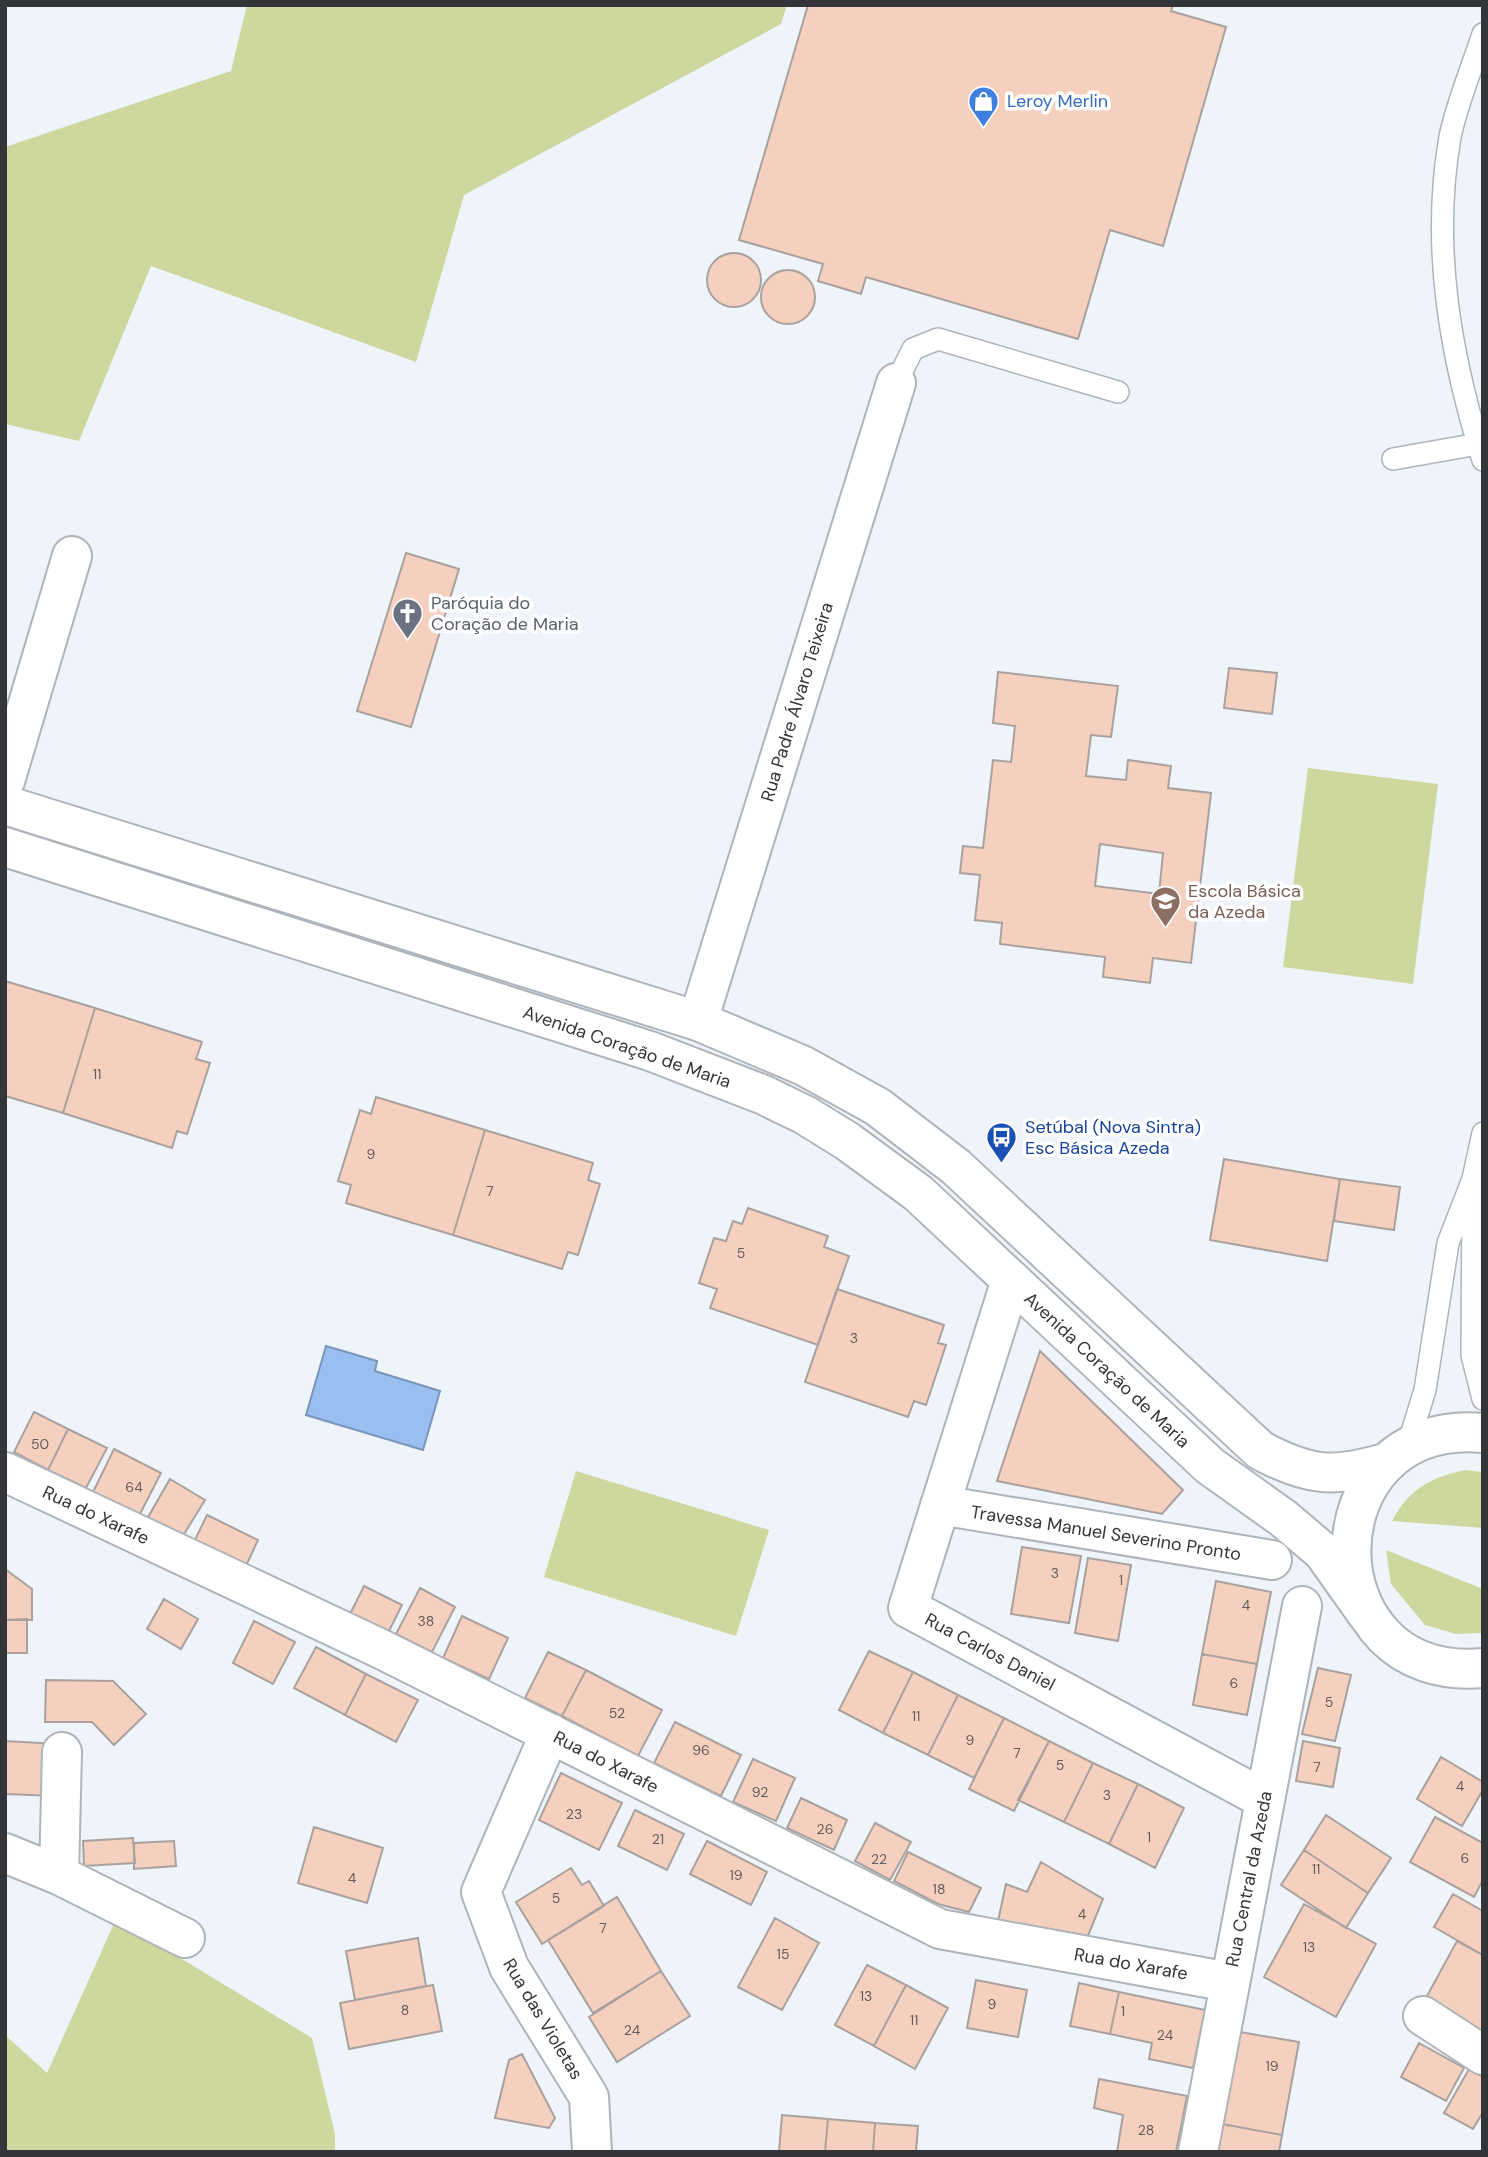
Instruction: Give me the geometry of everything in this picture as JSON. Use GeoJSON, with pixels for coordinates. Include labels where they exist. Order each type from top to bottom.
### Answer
{"type":"FeatureCollection","features":[{"type":"Feature","properties":{"kind":"street","name":"Rua Padre Álvaro Teixeira"},"geometry":{"type":"LineString","coordinates":[[698,1021],[896,383]]}},
{"type":"Feature","properties":{"kind":"street"},"geometry":{"type":"LineString","coordinates":[[5,781],[72,556]]}},
{"type":"Feature","properties":{"kind":"street"},"geometry":{"type":"LineString","coordinates":[[5,806],[698,1021],[804,1066],[868,1101],[945,1158],[1260,1450],[1290,1466],[1322,1474],[1358,1471],[1447,1433],[1483,1433]]}},
{"type":"Feature","properties":{"kind":"street","name":"Avenida Coração de Maria"},"geometry":{"type":"LineString","coordinates":[[5,847],[650,1051],[764,1095],[847,1141],[918,1193],[1210,1466],[1283,1518],[1323,1552],[1338,1569],[1367,1614]]}},
{"type":"Feature","properties":{"kind":"street","name":"Rua Carlos Daniel"},"geometry":{"type":"LineString","coordinates":[[1011,1280],[908,1608],[1264,1799]]}},
{"type":"Feature","properties":{"kind":"street"},"geometry":{"type":"LineString","coordinates":[[1397,1455],[1363,1495],[1350,1534],[1352,1576],[1367,1614],[1395,1645],[1483,1691]]}},
{"type":"Feature","properties":{"kind":"street","name":"Rua do Xarafe"},"geometry":{"type":"LineString","coordinates":[[5,1472],[379,1647],[940,1929],[1229,1982]]}},
{"type":"Feature","properties":{"kind":"street","name":"Travessa Manuel Severino Pronto"},"geometry":{"type":"LineString","coordinates":[[940,1505],[1272,1560]]}},
{"type":"Feature","properties":{"kind":"street","name":"Rua Central da Azeda"},"geometry":{"type":"LineString","coordinates":[[1198,2152],[1302,1606]]}},
{"type":"Feature","properties":{"kind":"street"},"geometry":{"type":"LineString","coordinates":[[1412,1656],[1451,1668],[1483,1668]]}},
{"type":"Feature","properties":{"kind":"street","name":"Rua das Violetas"},"geometry":{"type":"LineString","coordinates":[[550,1733],[481,1892],[509,1967],[589,2097],[592,2152]]}},
{"type":"Feature","properties":{"kind":"street"},"geometry":{"type":"LineString","coordinates":[[59,1875],[62,1752]]}},
{"type":"Feature","properties":{"kind":"street"},"geometry":{"type":"LineString","coordinates":[[5,1853],[59,1875],[185,1938]]}},
{"type":"Feature","properties":{"kind":"street"},"geometry":{"type":"LineString","coordinates":[[1423,2016],[1483,2055]]}},
{"type":"Feature","properties":{"kind":"lane"},"geometry":{"type":"LineString","coordinates":[[1393,459],[1480,452],[1447,309],[1441,252],[1442,204],[1451,134],[1483,34]]}},
{"type":"Feature","properties":{"kind":"lane"},"geometry":{"type":"LineString","coordinates":[[896,383],[913,349],[938,339],[1118,392]]}},
{"type":"Feature","properties":{"kind":"lane"},"geometry":{"type":"LineString","coordinates":[[1483,1133],[1472,1332],[1475,1376],[1483,1399]]}},
{"type":"Feature","properties":{"kind":"lane"},"geometry":{"type":"LineString","coordinates":[[1397,1455],[1425,1390],[1448,1242],[1480,1179]]}},
{"type":"Feature","properties":{"kind":"lane"},"geometry":{"type":"LineString","coordinates":[[1472,1332],[1483,1293]]}},
{"type":"Feature","properties":{"kind":"green space"},"geometry":{"type":"Polygon","coordinates":[[[247,5],[787,5],[781,24],[464,195],[416,362],[151,266],[79,441],[5,424],[5,147],[231,71],[247,5]]]}},
{"type":"Feature","properties":{"kind":"green space"},"geometry":{"type":"Polygon","coordinates":[[[1308,768],[1438,784],[1413,984],[1283,967],[1308,768]]]}},
{"type":"Feature","properties":{"kind":"green space"},"geometry":{"type":"Polygon","coordinates":[[[1465,1470],[1483,1472],[1483,1528],[1392,1521],[1405,1501],[1422,1486],[1465,1470]]]}},
{"type":"Feature","properties":{"kind":"green space"},"geometry":{"type":"Polygon","coordinates":[[[576,1471],[769,1530],[736,1636],[544,1577],[576,1471]]]}},
{"type":"Feature","properties":{"kind":"green space"},"geometry":{"type":"Polygon","coordinates":[[[1386,1550],[1483,1589],[1483,1633],[1456,1634],[1425,1625],[1391,1584],[1386,1550]]]}},
{"type":"Feature","properties":{"kind":"green space"},"geometry":{"type":"Polygon","coordinates":[[[116,1919],[312,2038],[335,2134],[335,2152],[5,2152],[5,2035],[47,2073],[116,1919]]]}},
{"type":"Feature","properties":{"kind":"water"},"geometry":{"type":"Polygon","coordinates":[[[326,1346],[377,1361],[375,1371],[440,1391],[423,1450],[306,1415],[326,1346]]]}},
{"type":"Feature","properties":{"kind":"building","name":"Leroy Merlin"},"geometry":{"type":"Polygon","coordinates":[[[808,5],[1173,5],[1171,11],[1226,27],[1163,246],[1110,230],[1078,339],[866,277],[861,294],[818,281],[823,264],[739,240],[808,5]]]}},
{"type":"Feature","properties":{"kind":"building"},"geometry":{"type":"Polygon","coordinates":[[[739,253],[749,257],[757,265],[761,280],[757,295],[749,303],[729,307],[719,303],[711,295],[707,275],[711,265],[719,257],[739,253]]]}},
{"type":"Feature","properties":{"kind":"building"},"geometry":{"type":"Polygon","coordinates":[[[788,270],[807,278],[815,297],[807,316],[788,324],[769,316],[761,297],[769,278],[788,270]]]}},
{"type":"Feature","properties":{"kind":"building","name":"Paróquia do Coração de Maria"},"geometry":{"type":"Polygon","coordinates":[[[406,553],[459,569],[411,727],[357,711],[406,553]]]}},
{"type":"Feature","properties":{"kind":"building"},"geometry":{"type":"Polygon","coordinates":[[[1229,668],[1277,673],[1272,714],[1224,708],[1229,668]]]}},
{"type":"Feature","properties":{"kind":"building"},"geometry":{"type":"Polygon","coordinates":[[[998,672],[1118,686],[1111,737],[1091,735],[1086,776],[1126,780],[1128,760],[1171,766],[1168,788],[1211,793],[1191,963],[1153,958],[1150,983],[1103,977],[1105,957],[1000,944],[1002,923],[975,920],[980,875],[960,873],[963,846],[983,848],[993,760],[1011,762],[1015,726],[993,723],[998,672]],[[1100,844],[1095,886],[1159,894],[1163,853],[1100,844]]]}},
{"type":"Feature","properties":{"kind":"building"},"geometry":{"type":"Polygon","coordinates":[[[5,981],[95,1008],[63,1113],[5,1096],[5,981]]]}},
{"type":"Feature","properties":{"kind":"building"},"geometry":{"type":"Polygon","coordinates":[[[95,1008],[202,1042],[196,1059],[210,1063],[187,1134],[177,1131],[172,1148],[63,1113],[95,1008]]]}},
{"type":"Feature","properties":{"kind":"building"},"geometry":{"type":"Polygon","coordinates":[[[376,1097],[485,1130],[453,1235],[346,1203],[351,1185],[338,1181],[360,1110],[371,1114],[376,1097]]]}},
{"type":"Feature","properties":{"kind":"building"},"geometry":{"type":"Polygon","coordinates":[[[485,1130],[593,1163],[588,1180],[600,1184],[578,1255],[568,1252],[562,1269],[453,1235],[485,1130]]]}},
{"type":"Feature","properties":{"kind":"building"},"geometry":{"type":"Polygon","coordinates":[[[1224,1159],[1340,1179],[1327,1261],[1210,1240],[1224,1159]]]}},
{"type":"Feature","properties":{"kind":"building"},"geometry":{"type":"Polygon","coordinates":[[[1340,1179],[1400,1187],[1394,1230],[1334,1221],[1340,1179]]]}},
{"type":"Feature","properties":{"kind":"building"},"geometry":{"type":"Polygon","coordinates":[[[748,1208],[828,1236],[824,1247],[849,1256],[818,1345],[710,1308],[717,1289],[699,1283],[714,1238],[726,1241],[733,1221],[742,1224],[748,1208]]]}},
{"type":"Feature","properties":{"kind":"building"},"geometry":{"type":"Polygon","coordinates":[[[837,1289],[944,1325],[938,1343],[946,1345],[926,1405],[914,1401],[908,1417],[805,1382],[837,1289]]]}},
{"type":"Feature","properties":{"kind":"building"},"geometry":{"type":"Polygon","coordinates":[[[1040,1351],[1183,1490],[1162,1514],[997,1481],[1040,1351]]]}},
{"type":"Feature","properties":{"kind":"building"},"geometry":{"type":"Polygon","coordinates":[[[34,1412],[68,1429],[48,1470],[14,1452],[34,1412]]]}},
{"type":"Feature","properties":{"kind":"building"},"geometry":{"type":"Polygon","coordinates":[[[68,1429],[107,1448],[86,1488],[48,1470],[68,1429]]]}},
{"type":"Feature","properties":{"kind":"building"},"geometry":{"type":"Polygon","coordinates":[[[114,1449],[161,1473],[139,1516],[93,1492],[114,1449]]]}},
{"type":"Feature","properties":{"kind":"building"},"geometry":{"type":"Polygon","coordinates":[[[170,1479],[205,1500],[181,1539],[147,1519],[170,1479]]]}},
{"type":"Feature","properties":{"kind":"building"},"geometry":{"type":"Polygon","coordinates":[[[207,1515],[258,1540],[245,1568],[193,1544],[207,1515]]]}},
{"type":"Feature","properties":{"kind":"building"},"geometry":{"type":"Polygon","coordinates":[[[1022,1547],[1081,1556],[1069,1623],[1011,1614],[1022,1547]]]}},
{"type":"Feature","properties":{"kind":"building"},"geometry":{"type":"Polygon","coordinates":[[[1088,1558],[1131,1565],[1118,1641],[1075,1633],[1088,1558]]]}},
{"type":"Feature","properties":{"kind":"building"},"geometry":{"type":"Polygon","coordinates":[[[5,1569],[32,1589],[32,1620],[5,1620],[5,1569]]]}},
{"type":"Feature","properties":{"kind":"building"},"geometry":{"type":"Polygon","coordinates":[[[1216,1581],[1271,1592],[1257,1664],[1202,1654],[1216,1581]]]}},
{"type":"Feature","properties":{"kind":"building"},"geometry":{"type":"Polygon","coordinates":[[[364,1586],[402,1605],[388,1633],[350,1614],[364,1586]]]}},
{"type":"Feature","properties":{"kind":"building"},"geometry":{"type":"Polygon","coordinates":[[[420,1588],[455,1607],[432,1652],[396,1634],[420,1588]]]}},
{"type":"Feature","properties":{"kind":"building"},"geometry":{"type":"Polygon","coordinates":[[[164,1599],[198,1619],[181,1649],[147,1629],[164,1599]]]}},
{"type":"Feature","properties":{"kind":"building"},"geometry":{"type":"Polygon","coordinates":[[[462,1616],[508,1638],[489,1679],[443,1658],[462,1616]]]}},
{"type":"Feature","properties":{"kind":"building"},"geometry":{"type":"Polygon","coordinates":[[[27,1619],[27,1653],[5,1653],[5,1620],[27,1619]]]}},
{"type":"Feature","properties":{"kind":"building"},"geometry":{"type":"Polygon","coordinates":[[[254,1621],[295,1642],[273,1684],[233,1663],[254,1621]]]}},
{"type":"Feature","properties":{"kind":"building"},"geometry":{"type":"Polygon","coordinates":[[[316,1647],[366,1674],[345,1715],[294,1688],[316,1647]]]}},
{"type":"Feature","properties":{"kind":"building"},"geometry":{"type":"Polygon","coordinates":[[[869,1651],[913,1672],[883,1733],[839,1710],[869,1651]]]}},
{"type":"Feature","properties":{"kind":"building"},"geometry":{"type":"Polygon","coordinates":[[[548,1652],[586,1670],[562,1716],[525,1698],[548,1652]]]}},
{"type":"Feature","properties":{"kind":"building"},"geometry":{"type":"Polygon","coordinates":[[[1202,1654],[1257,1664],[1247,1715],[1193,1705],[1202,1654]]]}},
{"type":"Feature","properties":{"kind":"building"},"geometry":{"type":"Polygon","coordinates":[[[1318,1668],[1351,1675],[1335,1741],[1302,1734],[1318,1668]]]}},
{"type":"Feature","properties":{"kind":"building"},"geometry":{"type":"Polygon","coordinates":[[[586,1670],[662,1710],[638,1756],[562,1716],[586,1670]]]}},
{"type":"Feature","properties":{"kind":"building"},"geometry":{"type":"Polygon","coordinates":[[[913,1672],[958,1695],[928,1755],[883,1733],[913,1672]]]}},
{"type":"Feature","properties":{"kind":"building"},"geometry":{"type":"Polygon","coordinates":[[[366,1674],[418,1700],[396,1742],[345,1715],[366,1674]]]}},
{"type":"Feature","properties":{"kind":"building"},"geometry":{"type":"Polygon","coordinates":[[[46,1680],[113,1681],[146,1714],[114,1745],[92,1722],[45,1722],[46,1680]]]}},
{"type":"Feature","properties":{"kind":"building"},"geometry":{"type":"Polygon","coordinates":[[[958,1695],[1004,1718],[974,1778],[928,1755],[958,1695]]]}},
{"type":"Feature","properties":{"kind":"building"},"geometry":{"type":"Polygon","coordinates":[[[1004,1718],[1049,1741],[1014,1811],[969,1789],[1004,1718]]]}},
{"type":"Feature","properties":{"kind":"building"},"geometry":{"type":"Polygon","coordinates":[[[675,1722],[741,1755],[721,1796],[654,1763],[675,1722]]]}},
{"type":"Feature","properties":{"kind":"building"},"geometry":{"type":"Polygon","coordinates":[[[5,1741],[58,1744],[55,1796],[5,1794],[5,1741]]]}},
{"type":"Feature","properties":{"kind":"building"},"geometry":{"type":"Polygon","coordinates":[[[1049,1741],[1093,1763],[1064,1822],[1018,1800],[1049,1741]]]}},
{"type":"Feature","properties":{"kind":"building"},"geometry":{"type":"Polygon","coordinates":[[[1303,1741],[1340,1748],[1333,1787],[1296,1781],[1303,1741]]]}},
{"type":"Feature","properties":{"kind":"building"},"geometry":{"type":"Polygon","coordinates":[[[1441,1757],[1483,1782],[1483,1790],[1462,1826],[1417,1799],[1441,1757]]]}},
{"type":"Feature","properties":{"kind":"building"},"geometry":{"type":"Polygon","coordinates":[[[753,1759],[795,1778],[776,1821],[733,1802],[753,1759]]]}},
{"type":"Feature","properties":{"kind":"building"},"geometry":{"type":"Polygon","coordinates":[[[1093,1763],[1138,1784],[1109,1844],[1064,1822],[1093,1763]]]}},
{"type":"Feature","properties":{"kind":"building"},"geometry":{"type":"Polygon","coordinates":[[[561,1773],[622,1803],[599,1850],[539,1820],[561,1773]]]}},
{"type":"Feature","properties":{"kind":"building"},"geometry":{"type":"Polygon","coordinates":[[[1138,1784],[1184,1808],[1155,1868],[1109,1844],[1138,1784]]]}},
{"type":"Feature","properties":{"kind":"building"},"geometry":{"type":"Polygon","coordinates":[[[801,1798],[847,1820],[834,1850],[787,1828],[801,1798]]]}},
{"type":"Feature","properties":{"kind":"building"},"geometry":{"type":"Polygon","coordinates":[[[635,1810],[684,1834],[667,1870],[618,1846],[635,1810]]]}},
{"type":"Feature","properties":{"kind":"building"},"geometry":{"type":"Polygon","coordinates":[[[1326,1815],[1391,1858],[1368,1893],[1304,1850],[1326,1815]]]}},
{"type":"Feature","properties":{"kind":"building"},"geometry":{"type":"Polygon","coordinates":[[[1435,1817],[1483,1843],[1483,1880],[1474,1897],[1410,1862],[1435,1817]]]}},
{"type":"Feature","properties":{"kind":"building"},"geometry":{"type":"Polygon","coordinates":[[[875,1823],[911,1842],[890,1880],[855,1861],[875,1823]]]}},
{"type":"Feature","properties":{"kind":"building"},"geometry":{"type":"Polygon","coordinates":[[[314,1827],[383,1848],[367,1903],[298,1883],[314,1827]]]}},
{"type":"Feature","properties":{"kind":"building"},"geometry":{"type":"Polygon","coordinates":[[[133,1838],[135,1863],[84,1866],[83,1841],[133,1838]]]}},
{"type":"Feature","properties":{"kind":"building"},"geometry":{"type":"Polygon","coordinates":[[[174,1841],[176,1866],[134,1869],[134,1843],[174,1841]]]}},
{"type":"Feature","properties":{"kind":"building"},"geometry":{"type":"Polygon","coordinates":[[[707,1841],[767,1872],[751,1905],[690,1874],[707,1841]]]}},
{"type":"Feature","properties":{"kind":"building"},"geometry":{"type":"Polygon","coordinates":[[[1304,1850],[1368,1893],[1346,1928],[1281,1885],[1304,1850]]]}},
{"type":"Feature","properties":{"kind":"building"},"geometry":{"type":"Polygon","coordinates":[[[908,1852],[981,1888],[969,1912],[938,1904],[894,1881],[908,1852]]]}},
{"type":"Feature","properties":{"kind":"building"},"geometry":{"type":"Polygon","coordinates":[[[1041,1862],[1103,1899],[1087,1938],[998,1921],[1006,1884],[1027,1892],[1041,1862]]]}},
{"type":"Feature","properties":{"kind":"building"},"geometry":{"type":"Polygon","coordinates":[[[571,1868],[582,1885],[589,1881],[604,1906],[542,1944],[516,1902],[571,1868]]]}},
{"type":"Feature","properties":{"kind":"building"},"geometry":{"type":"Polygon","coordinates":[[[1453,1894],[1483,1911],[1483,1955],[1434,1927],[1453,1894]]]}},
{"type":"Feature","properties":{"kind":"building"},"geometry":{"type":"Polygon","coordinates":[[[617,1897],[661,1971],[593,2013],[548,1940],[617,1897]]]}},
{"type":"Feature","properties":{"kind":"building"},"geometry":{"type":"Polygon","coordinates":[[[1304,1904],[1376,1944],[1336,2017],[1264,1977],[1304,1904]]]}},
{"type":"Feature","properties":{"kind":"building"},"geometry":{"type":"Polygon","coordinates":[[[775,1918],[819,1943],[782,2010],[738,1987],[775,1918]]]}},
{"type":"Feature","properties":{"kind":"building"},"geometry":{"type":"Polygon","coordinates":[[[418,1938],[426,1986],[355,2000],[346,1951],[418,1938]]]}},
{"type":"Feature","properties":{"kind":"building"},"geometry":{"type":"Polygon","coordinates":[[[1457,1941],[1483,1955],[1483,2042],[1421,2007],[1457,1941]]]}},
{"type":"Feature","properties":{"kind":"building"},"geometry":{"type":"Polygon","coordinates":[[[867,1965],[906,1985],[874,2046],[835,2025],[867,1965]]]}},
{"type":"Feature","properties":{"kind":"building"},"geometry":{"type":"Polygon","coordinates":[[[661,1971],[690,2016],[617,2062],[589,2017],[661,1971]]]}},
{"type":"Feature","properties":{"kind":"building"},"geometry":{"type":"Polygon","coordinates":[[[976,1980],[1027,1990],[1018,2037],[967,2028],[976,1980]]]}},
{"type":"Feature","properties":{"kind":"building"},"geometry":{"type":"Polygon","coordinates":[[[1079,1983],[1119,1992],[1110,2034],[1070,2026],[1079,1983]]]}},
{"type":"Feature","properties":{"kind":"building"},"geometry":{"type":"Polygon","coordinates":[[[433,1985],[442,2031],[349,2049],[340,2003],[433,1985]]]}},
{"type":"Feature","properties":{"kind":"building"},"geometry":{"type":"Polygon","coordinates":[[[906,1985],[948,2008],[915,2069],[874,2046],[906,1985]]]}},
{"type":"Feature","properties":{"kind":"building"},"geometry":{"type":"Polygon","coordinates":[[[1119,1992],[1205,2010],[1193,2068],[1149,2059],[1152,2043],[1110,2034],[1119,1992]]]}},
{"type":"Feature","properties":{"kind":"building"},"geometry":{"type":"Polygon","coordinates":[[[1234,2031],[1299,2042],[1282,2135],[1217,2123],[1234,2031]]]}},
{"type":"Feature","properties":{"kind":"building"},"geometry":{"type":"Polygon","coordinates":[[[1419,2043],[1464,2068],[1446,2101],[1401,2077],[1419,2043]]]}},
{"type":"Feature","properties":{"kind":"building"},"geometry":{"type":"Polygon","coordinates":[[[522,2054],[555,2118],[549,2128],[495,2118],[509,2060],[522,2054]]]}},
{"type":"Feature","properties":{"kind":"building"},"geometry":{"type":"Polygon","coordinates":[[[1469,2069],[1483,2077],[1483,2112],[1473,2129],[1444,2113],[1469,2069]]]}},
{"type":"Feature","properties":{"kind":"building"},"geometry":{"type":"Polygon","coordinates":[[[1099,2079],[1187,2096],[1176,2152],[1117,2152],[1123,2115],[1094,2108],[1099,2079]]]}},
{"type":"Feature","properties":{"kind":"building"},"geometry":{"type":"Polygon","coordinates":[[[782,2115],[828,2119],[825,2152],[779,2152],[782,2115]]]}},
{"type":"Feature","properties":{"kind":"building"},"geometry":{"type":"Polygon","coordinates":[[[828,2119],[875,2123],[873,2152],[825,2152],[828,2119]]]}},
{"type":"Feature","properties":{"kind":"building"},"geometry":{"type":"Polygon","coordinates":[[[875,2123],[918,2126],[916,2152],[873,2152],[875,2123]]]}},
{"type":"Feature","properties":{"kind":"building"},"geometry":{"type":"Polygon","coordinates":[[[1217,2123],[1282,2135],[1279,2152],[1212,2152],[1217,2123]]]}},
{"type":"Feature","properties":{"kind":"place","name":"Leroy Merlin"},"geometry":{"type":"Point","coordinates":[984,128]}},
{"type":"Feature","properties":{"kind":"place","name":"Paróquia do Coração de Maria"},"geometry":{"type":"Point","coordinates":[408,640]}},
{"type":"Feature","properties":{"kind":"place","name":"Escola Básica da Azeda"},"geometry":{"type":"Point","coordinates":[1165,928]}},
{"type":"Feature","properties":{"kind":"place","name":"Setúbal (Nova Sintra) Esc Básica Azeda"},"geometry":{"type":"Point","coordinates":[1002,1164]}}]}
